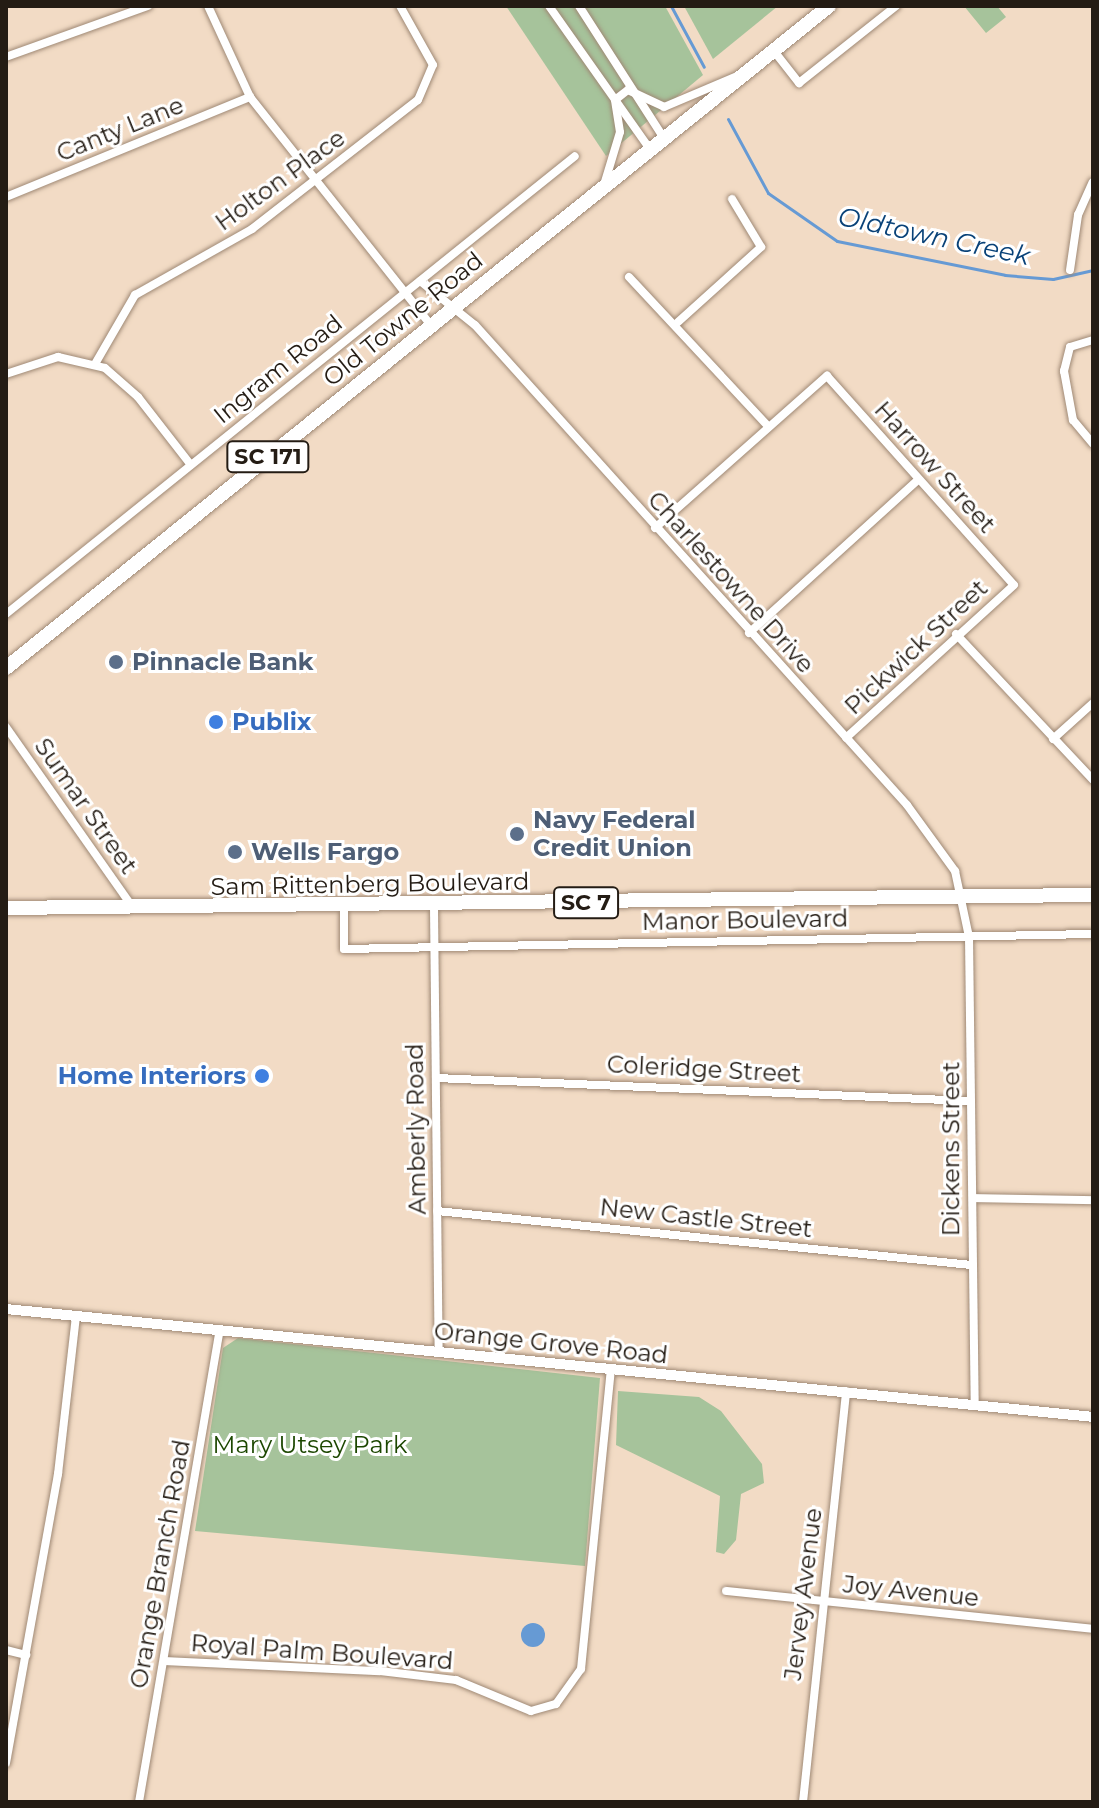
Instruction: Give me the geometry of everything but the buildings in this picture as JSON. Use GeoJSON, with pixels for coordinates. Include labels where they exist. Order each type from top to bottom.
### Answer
{"type":"FeatureCollection","features":[{"type":"Feature","properties":{"kind":"main road","name":"Old Towne Road"},"geometry":{"type":"LineString","coordinates":[[6,668],[829,6]]}},
{"type":"Feature","properties":{"kind":"main road","name":"Sam Rittenberg Boulevard"},"geometry":{"type":"LineString","coordinates":[[6,908],[434,907],[1093,895]]}},
{"type":"Feature","properties":{"kind":"main road","name":"Sam Rittenberg Boulevard"},"geometry":{"type":"LineString","coordinates":[[6,917],[79,908]]}},
{"type":"Feature","properties":{"kind":"street"},"geometry":{"type":"LineString","coordinates":[[6,57],[148,6]]}},
{"type":"Feature","properties":{"kind":"street"},"geometry":{"type":"LineString","coordinates":[[208,6],[250,97],[431,325]]}},
{"type":"Feature","properties":{"kind":"street","name":"Holton Place"},"geometry":{"type":"LineString","coordinates":[[95,364],[135,295],[240,237],[317,179],[432,81],[426,47],[400,6]]}},
{"type":"Feature","properties":{"kind":"street"},"geometry":{"type":"LineString","coordinates":[[549,6],[649,148]]}},
{"type":"Feature","properties":{"kind":"street"},"geometry":{"type":"LineString","coordinates":[[579,6],[628,90],[663,137]]}},
{"type":"Feature","properties":{"kind":"street"},"geometry":{"type":"LineString","coordinates":[[774,51],[799,83],[896,6]]}},
{"type":"Feature","properties":{"kind":"street"},"geometry":{"type":"LineString","coordinates":[[628,90],[664,107],[748,71]]}},
{"type":"Feature","properties":{"kind":"street"},"geometry":{"type":"LineString","coordinates":[[615,100],[628,90]]}},
{"type":"Feature","properties":{"kind":"street","name":"Canty Lane"},"geometry":{"type":"LineString","coordinates":[[6,197],[250,97]]}},
{"type":"Feature","properties":{"kind":"street"},"geometry":{"type":"LineString","coordinates":[[603,186],[620,132],[615,100]]}},
{"type":"Feature","properties":{"kind":"street","name":"Ingram Road"},"geometry":{"type":"LineString","coordinates":[[6,614],[575,156]]}},
{"type":"Feature","properties":{"kind":"street"},"geometry":{"type":"LineString","coordinates":[[1070,270],[1084,198],[1093,182]]}},
{"type":"Feature","properties":{"kind":"street"},"geometry":{"type":"LineString","coordinates":[[678,322],[761,247],[732,199]]}},
{"type":"Feature","properties":{"kind":"street"},"geometry":{"type":"LineString","coordinates":[[629,277],[678,322],[769,427],[655,528]]}},
{"type":"Feature","properties":{"kind":"street","name":"Charlestowne Drive"},"geometry":{"type":"LineString","coordinates":[[420,281],[455,306],[928,830],[963,895]]}},
{"type":"Feature","properties":{"kind":"street"},"geometry":{"type":"LineString","coordinates":[[1093,340],[1079,340],[1066,354],[1066,401],[1093,444]]}},
{"type":"Feature","properties":{"kind":"street"},"geometry":{"type":"LineString","coordinates":[[6,374],[58,357],[95,364],[138,397],[191,465]]}},
{"type":"Feature","properties":{"kind":"street","name":"Harrow Street"},"geometry":{"type":"LineString","coordinates":[[769,427],[827,376],[1014,585]]}},
{"type":"Feature","properties":{"kind":"street"},"geometry":{"type":"LineString","coordinates":[[749,633],[919,479]]}},
{"type":"Feature","properties":{"kind":"street","name":"Pickwick Street"},"geometry":{"type":"LineString","coordinates":[[846,738],[956,634],[1014,585]]}},
{"type":"Feature","properties":{"kind":"street"},"geometry":{"type":"LineString","coordinates":[[956,634],[1093,780]]}},
{"type":"Feature","properties":{"kind":"street"},"geometry":{"type":"LineString","coordinates":[[1053,739],[1093,703]]}},
{"type":"Feature","properties":{"kind":"street","name":"Sumar Street"},"geometry":{"type":"LineString","coordinates":[[6,727],[134,908]]}},
{"type":"Feature","properties":{"kind":"street","name":"Dickens Street"},"geometry":{"type":"LineString","coordinates":[[963,895],[969,937],[975,1403]]}},
{"type":"Feature","properties":{"kind":"street","name":"Manor Boulevard"},"geometry":{"type":"LineString","coordinates":[[344,907],[344,949],[434,944],[1093,934]]}},
{"type":"Feature","properties":{"kind":"street","name":"Amberly Road"},"geometry":{"type":"LineString","coordinates":[[434,907],[439,1352]]}},
{"type":"Feature","properties":{"kind":"street","name":"Coleridge Street"},"geometry":{"type":"LineString","coordinates":[[436,1078],[970,1101]]}},
{"type":"Feature","properties":{"kind":"street"},"geometry":{"type":"LineString","coordinates":[[973,1198],[1093,1200]]}},
{"type":"Feature","properties":{"kind":"street","name":"New Castle Street"},"geometry":{"type":"LineString","coordinates":[[437,1211],[971,1265]]}},
{"type":"Feature","properties":{"kind":"street","name":"Orange Grove Road"},"geometry":{"type":"LineString","coordinates":[[6,1309],[219,1333],[975,1403],[1093,1417]]}},
{"type":"Feature","properties":{"kind":"street"},"geometry":{"type":"LineString","coordinates":[[6,1763],[26,1655],[76,1317]]}},
{"type":"Feature","properties":{"kind":"street","name":"Orange Branch Road"},"geometry":{"type":"LineString","coordinates":[[139,1802],[219,1333]]}},
{"type":"Feature","properties":{"kind":"street","name":"Royal Palm Boulevard"},"geometry":{"type":"LineString","coordinates":[[164,1661],[380,1671],[456,1680],[531,1711],[556,1704],[581,1669],[611,1369]]}},
{"type":"Feature","properties":{"kind":"street","name":"Jervey Avenue"},"geometry":{"type":"LineString","coordinates":[[803,1802],[846,1391]]}},
{"type":"Feature","properties":{"kind":"street","name":"Joy Avenue"},"geometry":{"type":"LineString","coordinates":[[726,1591],[1093,1629]]}},
{"type":"Feature","properties":{"kind":"street"},"geometry":{"type":"LineString","coordinates":[[6,1650],[26,1655]]}},
{"type":"Feature","properties":{"kind":"green space"},"geometry":{"type":"Polygon","coordinates":[[[506,6],[665,6],[703,75],[606,156],[506,6]]]}},
{"type":"Feature","properties":{"kind":"green space"},"geometry":{"type":"Polygon","coordinates":[[[684,6],[778,6],[713,59],[684,6]]]}},
{"type":"Feature","properties":{"kind":"green space"},"geometry":{"type":"Polygon","coordinates":[[[964,6],[997,6],[1006,17],[986,33],[964,6]]]}},
{"type":"Feature","properties":{"kind":"green space","name":"Mary Utsey Park"},"geometry":{"type":"Polygon","coordinates":[[[238,1338],[600,1378],[585,1566],[195,1531],[223,1348],[238,1338]]]}},
{"type":"Feature","properties":{"kind":"green space"},"geometry":{"type":"Polygon","coordinates":[[[618,1391],[699,1397],[721,1411],[762,1464],[764,1483],[741,1494],[736,1540],[724,1554],[716,1552],[720,1496],[616,1445],[618,1391]]]}},
{"type":"Feature","properties":{"kind":"water"},"geometry":{"type":"Polygon","coordinates":[[[533,1623],[542,1626],[545,1635],[542,1644],[533,1647],[524,1644],[521,1635],[524,1626],[533,1623]]]}},
{"type":"Feature","properties":{"kind":"waterway","name":"Oldtown Creek"},"geometry":{"type":"LineString","coordinates":[[671,6],[704,67]]}},
{"type":"Feature","properties":{"kind":"waterway","name":"Oldtown Creek"},"geometry":{"type":"LineString","coordinates":[[728,119],[768,193],[837,241],[1005,275],[1053,279],[1093,270]]}},
{"type":"Feature","properties":{"kind":"place","name":"Pinnacle Bank"},"geometry":{"type":"Point","coordinates":[116,662]}},
{"type":"Feature","properties":{"kind":"place","name":"Publix"},"geometry":{"type":"Point","coordinates":[216,722]}},
{"type":"Feature","properties":{"kind":"place","name":"Navy Federal Credit Union"},"geometry":{"type":"Point","coordinates":[517,834]}},
{"type":"Feature","properties":{"kind":"place","name":"Wells Fargo"},"geometry":{"type":"Point","coordinates":[235,852]}},
{"type":"Feature","properties":{"kind":"place","name":"Home Interiors"},"geometry":{"type":"Point","coordinates":[262,1076]}}]}
